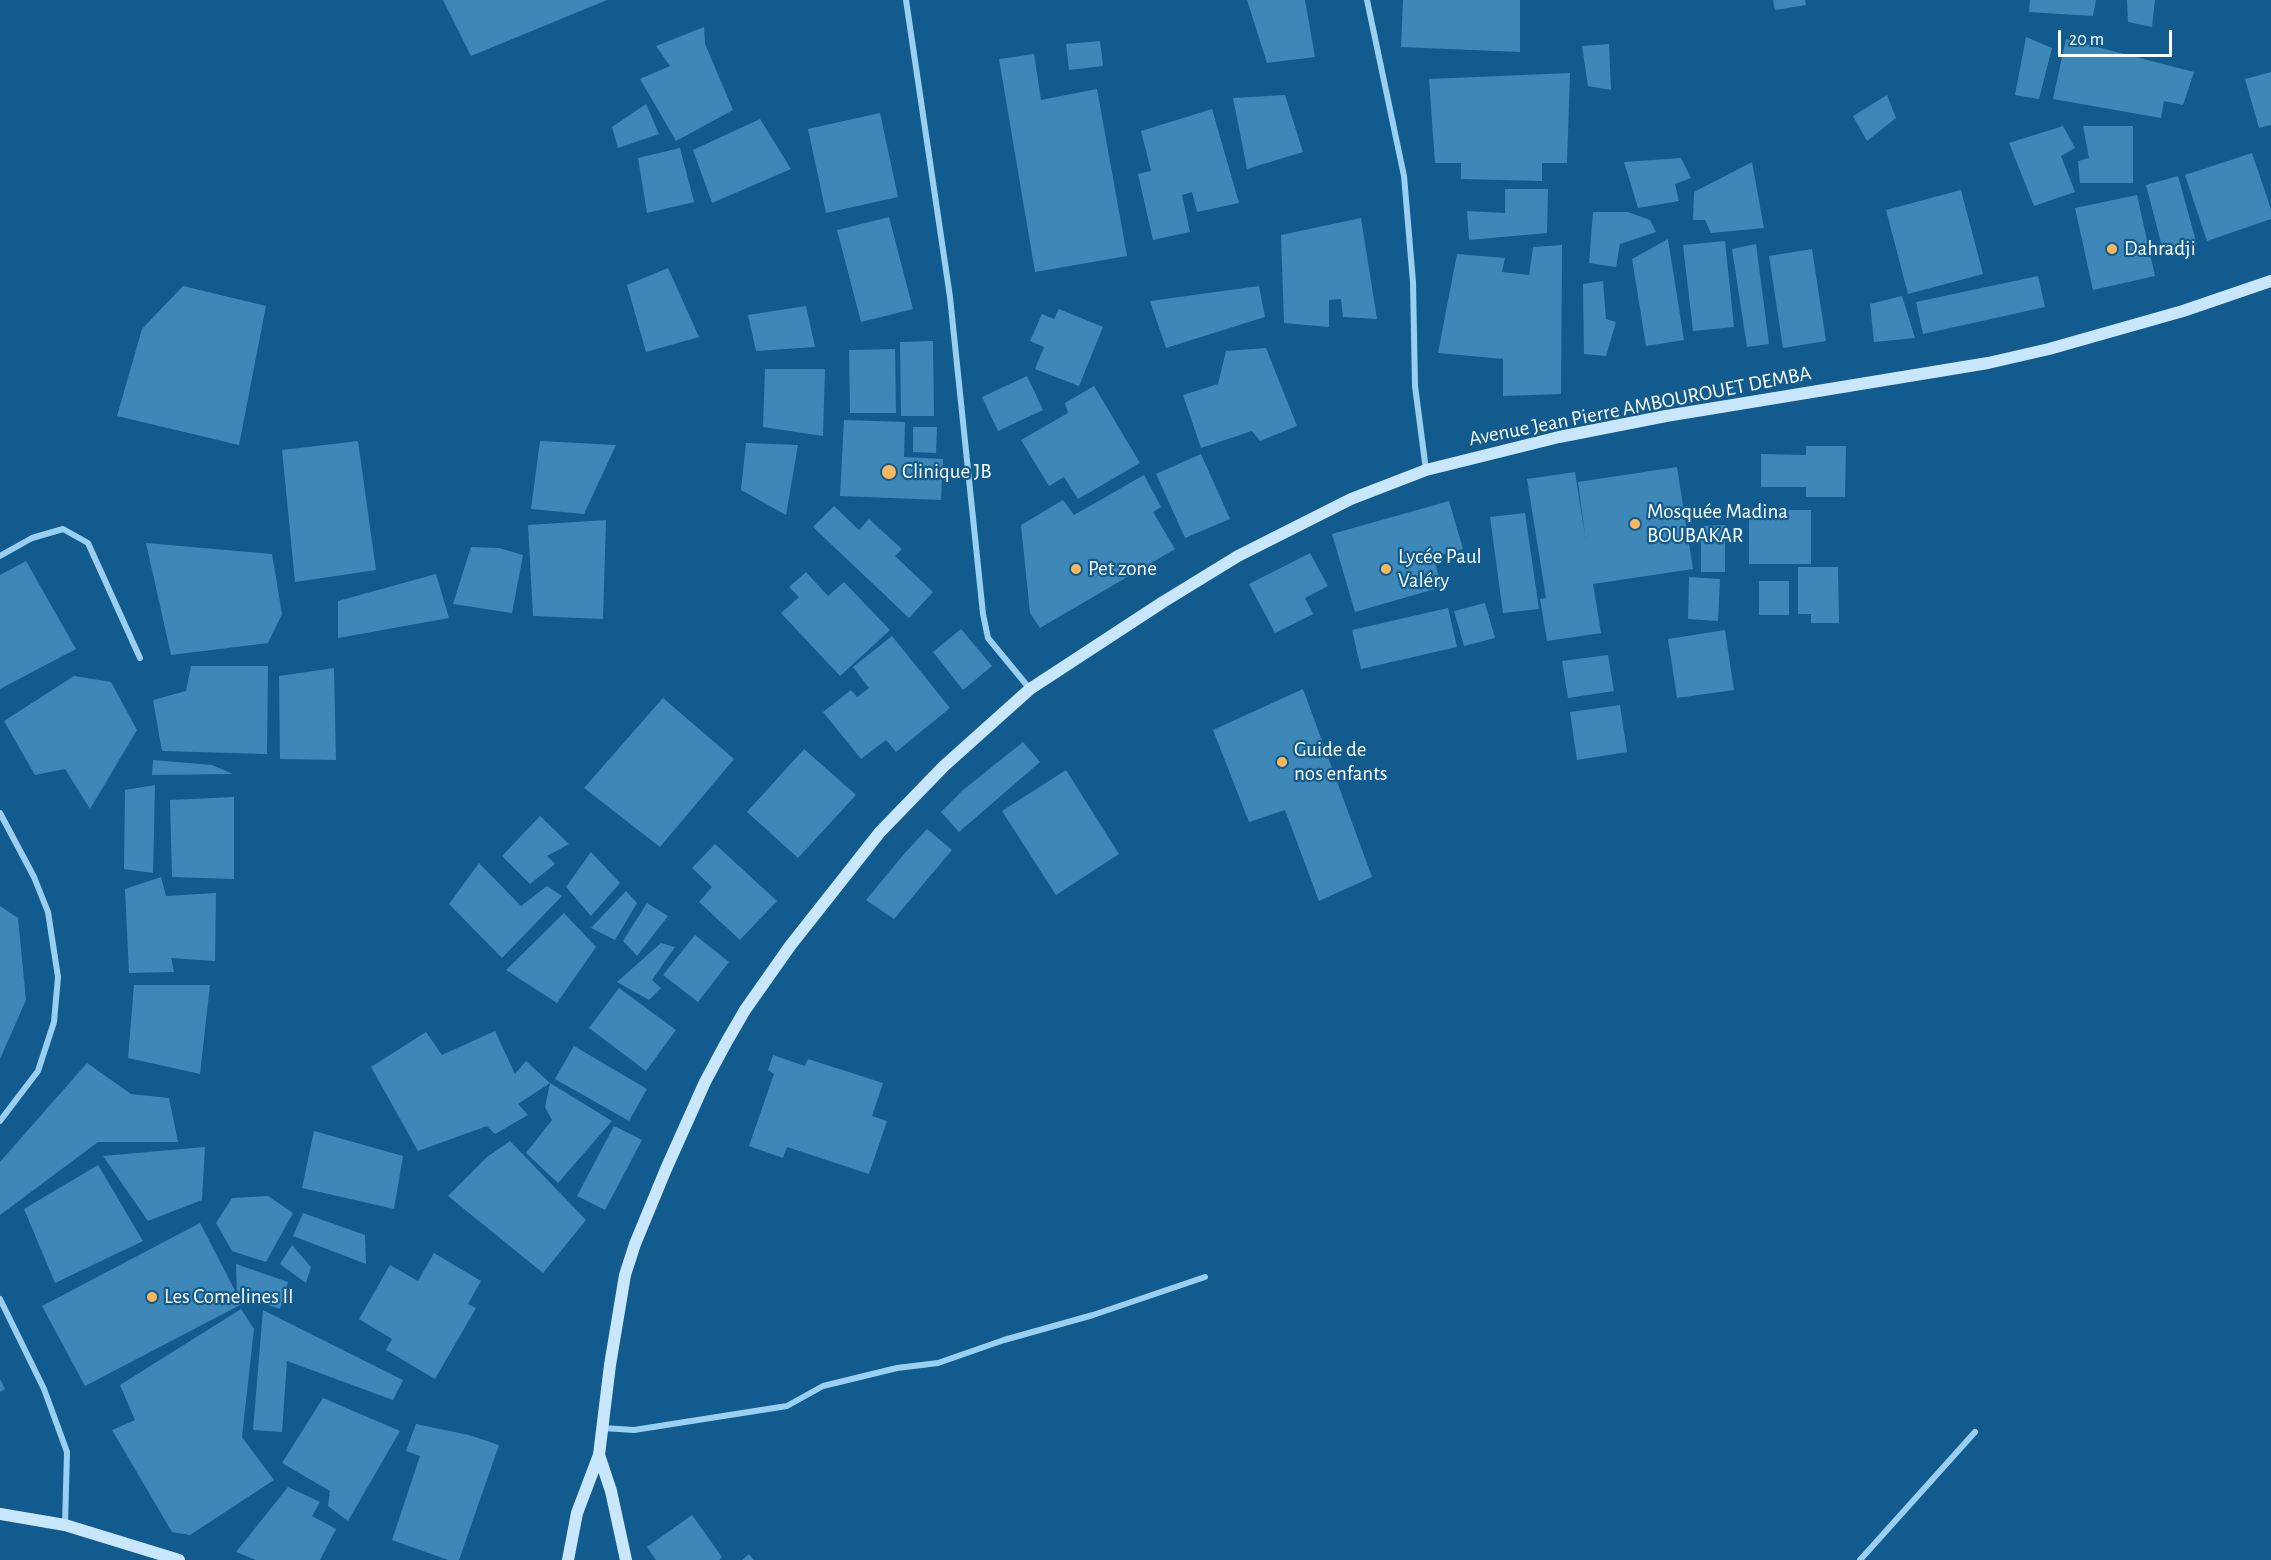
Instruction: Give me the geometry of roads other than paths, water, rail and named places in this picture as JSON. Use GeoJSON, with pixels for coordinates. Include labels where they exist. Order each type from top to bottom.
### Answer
{"type":"FeatureCollection","features":[{"type":"Feature","properties":{"kind":"main road","name":"Avenue Jean Pierre AMBOUROUET DEMBA"},"geometry":{"type":"LineString","coordinates":[[599,1455],[616,1320],[625,1275],[635,1244],[705,1082],[745,1010],[818,909],[880,832],[944,766],[1030,689],[1145,613],[1238,556],[1351,499],[1426,470],[1476,456],[1666,416],[1988,363],[2049,349],[2183,310],[2271,281]]}},
{"type":"Feature","properties":{"kind":"main road"},"geometry":{"type":"LineString","coordinates":[[568,1560],[577,1514],[599,1455]]}},
{"type":"Feature","properties":{"kind":"main road"},"geometry":{"type":"LineString","coordinates":[[599,1455],[611,1491],[626,1560]]}},
{"type":"Feature","properties":{"kind":"main road"},"geometry":{"type":"LineString","coordinates":[[0,1514],[65,1525],[180,1560]]}},
{"type":"Feature","properties":{"kind":"street"},"geometry":{"type":"LineString","coordinates":[[906,0],[951,308],[983,614],[988,638],[1030,689]]}},
{"type":"Feature","properties":{"kind":"street"},"geometry":{"type":"LineString","coordinates":[[1367,0],[1404,176],[1413,282],[1415,386],[1426,470]]}},
{"type":"Feature","properties":{"kind":"street"},"geometry":{"type":"LineString","coordinates":[[0,556],[32,538],[63,529],[88,543],[140,658]]}},
{"type":"Feature","properties":{"kind":"street"},"geometry":{"type":"LineString","coordinates":[[0,813],[34,877],[48,912],[58,976],[54,1022],[38,1071],[0,1121]]}},
{"type":"Feature","properties":{"kind":"street"},"geometry":{"type":"LineString","coordinates":[[602,1428],[634,1430],[787,1406],[823,1386],[897,1368],[938,1363],[1004,1340],[1093,1315],[1205,1277]]}},
{"type":"Feature","properties":{"kind":"street"},"geometry":{"type":"LineString","coordinates":[[0,1299],[44,1389],[66,1452],[65,1525]]}},
{"type":"Feature","properties":{"kind":"street"},"geometry":{"type":"LineString","coordinates":[[1860,1560],[1975,1432]]}},
{"type":"Feature","properties":{"kind":"place","name":"Dahradji"},"geometry":{"type":"Point","coordinates":[2112,249]}},
{"type":"Feature","properties":{"kind":"place","name":"Clinique JB"},"geometry":{"type":"Point","coordinates":[889,472]}},
{"type":"Feature","properties":{"kind":"place","name":"Mosquée Madina BOUBAKAR"},"geometry":{"type":"Point","coordinates":[1635,524]}},
{"type":"Feature","properties":{"kind":"place","name":"Pet zone"},"geometry":{"type":"Point","coordinates":[1076,569]}},
{"type":"Feature","properties":{"kind":"place","name":"Lycée Paul Valéry"},"geometry":{"type":"Point","coordinates":[1386,569]}},
{"type":"Feature","properties":{"kind":"place","name":"Guide de nos enfants"},"geometry":{"type":"Point","coordinates":[1282,762]}},
{"type":"Feature","properties":{"kind":"place","name":"Les Comelines II"},"geometry":{"type":"Point","coordinates":[152,1297]}}]}
